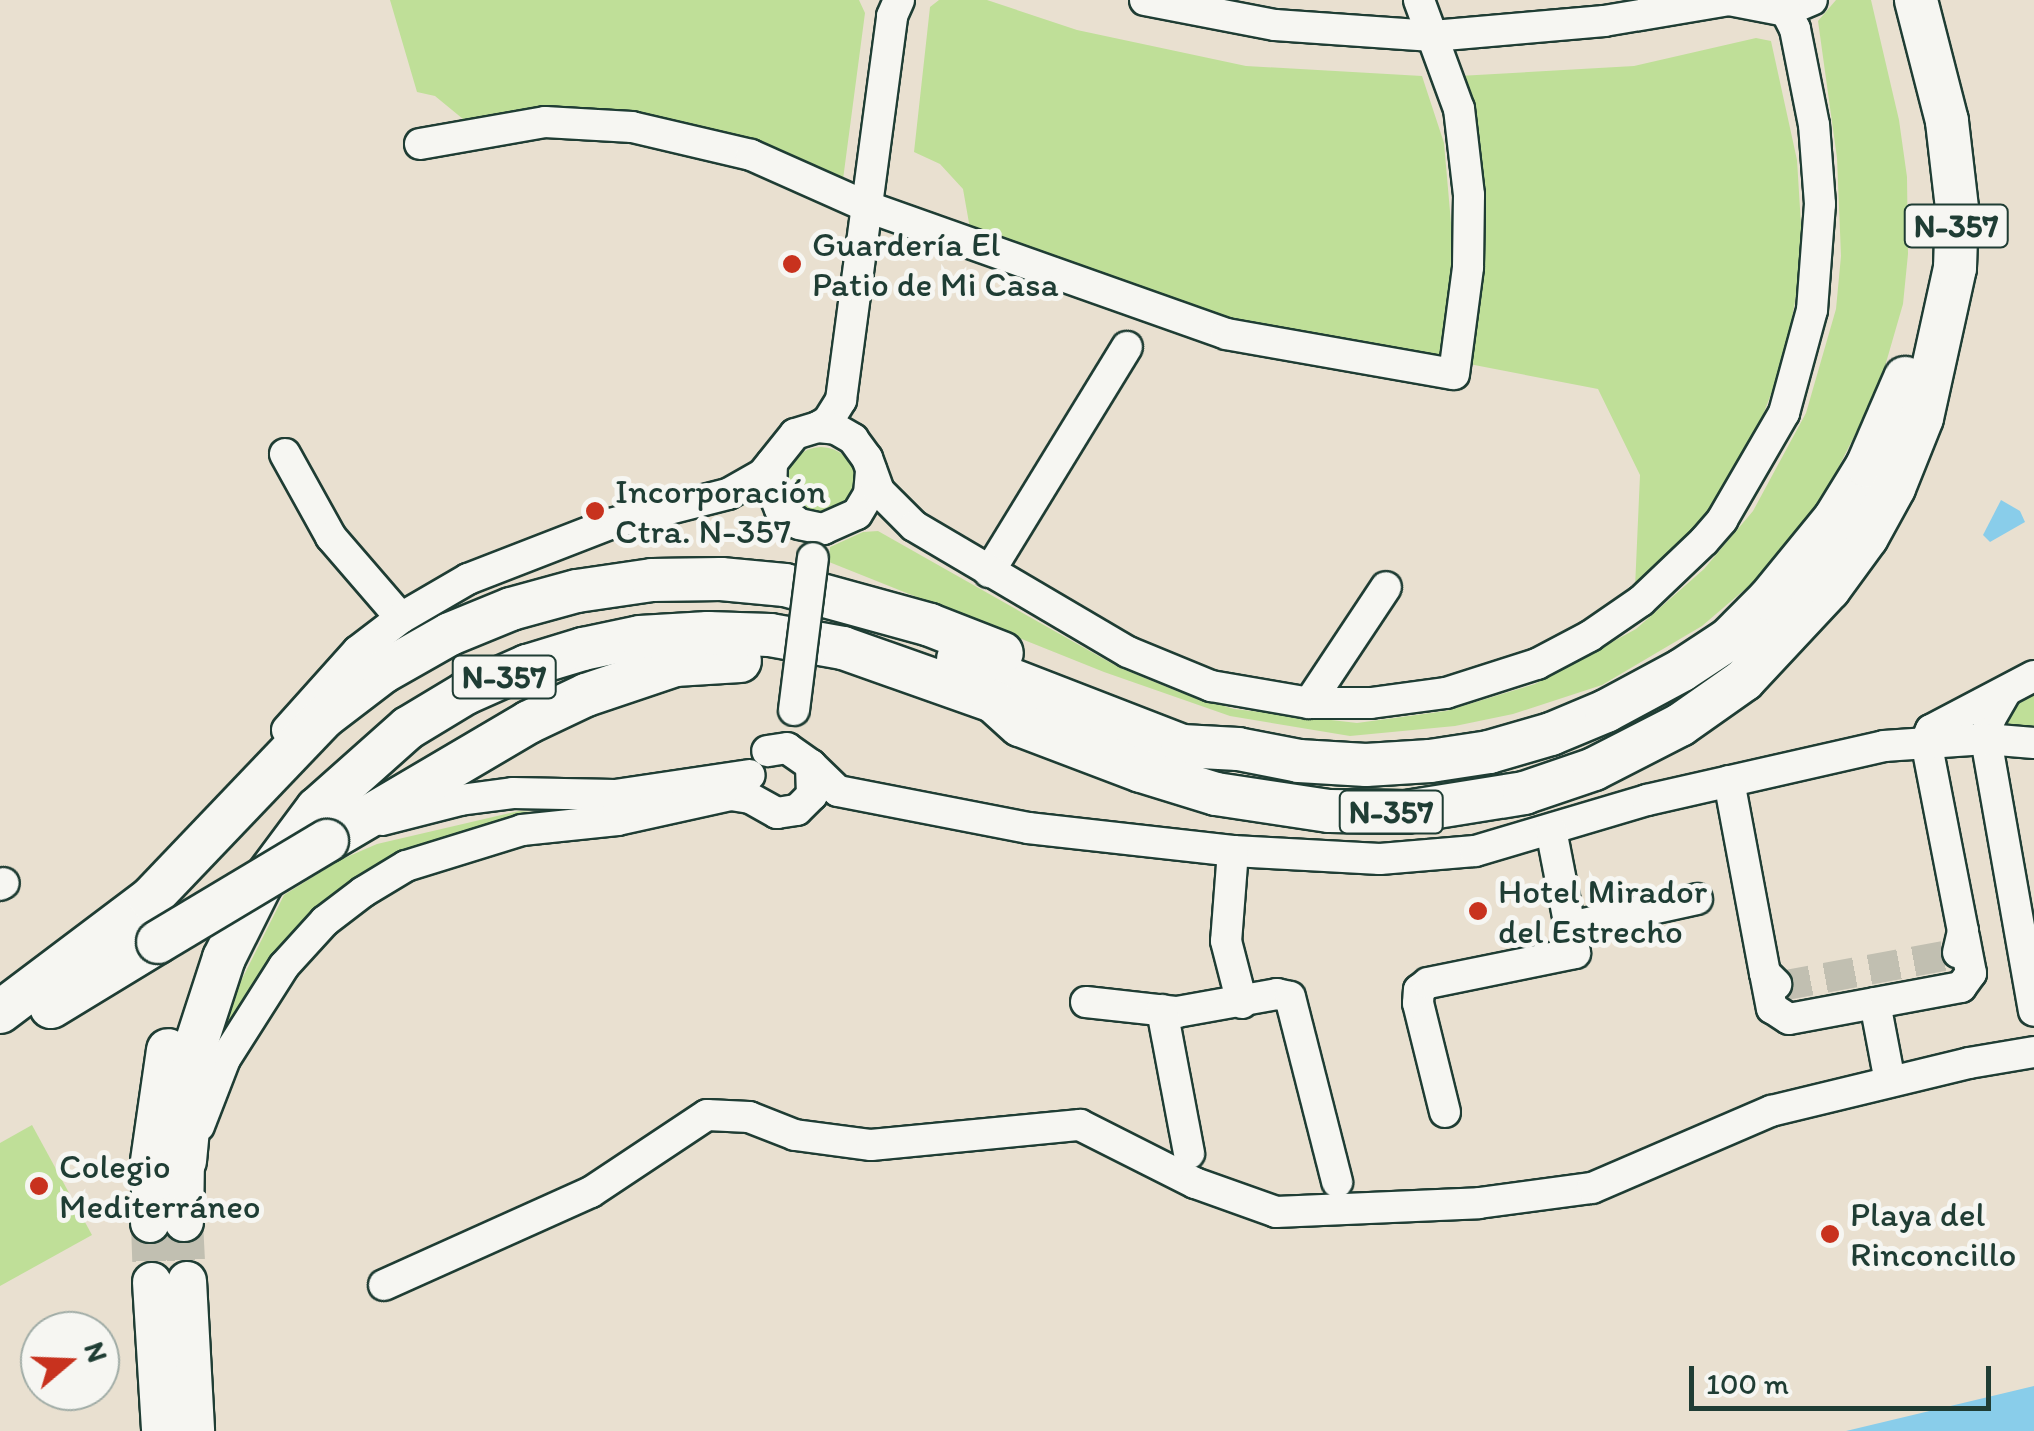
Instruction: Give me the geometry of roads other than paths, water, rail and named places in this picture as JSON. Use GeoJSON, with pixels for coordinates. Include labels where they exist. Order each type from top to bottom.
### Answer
{"type":"FeatureCollection","features":[{"type":"Feature","properties":{"kind":"highway","name":"N-357"},"geometry":{"type":"LineString","coordinates":[[169,1161],[164,1070],[191,966],[234,879],[262,835],[295,795],[392,705],[516,645],[635,616],[768,610],[851,624],[931,648],[1182,746],[1366,765],[1489,752],[1551,734],[1646,691],[1729,639],[1770,600],[1835,518],[1868,466],[1890,420],[1918,322],[1927,266],[1926,173],[1914,98],[1887,0]]}},
{"type":"Feature","properties":{"kind":"highway","name":"N-357"},"geometry":{"type":"LineString","coordinates":[[169,1161],[196,1044],[224,958],[261,884],[317,808],[408,728],[466,694],[527,666],[640,637],[770,635],[843,648],[993,701],[1020,725],[1216,794],[1329,811],[1406,812],[1487,802],[1594,769],[1680,725],[1744,680],[1828,589],[1867,537],[1894,488],[1934,382],[1955,268],[1957,208],[1946,121],[1916,0]]}},
{"type":"Feature","properties":{"kind":"highway"},"geometry":{"type":"LineString","coordinates":[[0,1012],[150,899],[324,716],[383,672],[450,634],[545,598],[652,580],[721,579],[785,586],[930,625],[1197,726],[1238,749]]}},
{"type":"Feature","properties":{"kind":"highway"},"geometry":{"type":"LineString","coordinates":[[0,1040],[529,722],[586,695],[674,665],[771,660],[818,666],[862,674],[990,722],[1020,725]]}},
{"type":"Feature","properties":{"kind":"main road"},"geometry":{"type":"LineString","coordinates":[[167,1222],[169,1161]]}},
{"type":"Feature","properties":{"kind":"main road"},"geometry":{"type":"LineString","coordinates":[[170,1281],[178,1429]]}},
{"type":"Feature","properties":{"kind":"street"},"geometry":{"type":"LineString","coordinates":[[840,400],[852,439],[893,509],[989,572],[1165,670],[1211,686],[1308,703],[1412,699],[1495,680],[1538,664],[1641,601],[1722,520],[1784,413],[1812,310],[1820,204],[1814,125],[1795,29],[1783,4],[1729,0],[1507,32],[1433,36],[1275,25],[1145,0]]}},
{"type":"Feature","properties":{"kind":"street"},"geometry":{"type":"LineString","coordinates":[[420,144],[544,122],[632,128],[752,155],[868,207],[1226,334],[1454,374],[1468,267],[1468,195],[1459,109],[1420,0]]}},
{"type":"Feature","properties":{"kind":"street"},"geometry":{"type":"LineString","coordinates":[[241,799],[248,779],[321,688],[401,618],[507,560],[610,524],[728,494],[752,483],[795,434],[828,421],[840,400],[893,5]]}},
{"type":"Feature","properties":{"kind":"street"},"geometry":{"type":"LineString","coordinates":[[989,572],[1127,348]]}},
{"type":"Feature","properties":{"kind":"street"},"geometry":{"type":"LineString","coordinates":[[818,428],[836,430],[852,439]]}},
{"type":"Feature","properties":{"kind":"street"},"geometry":{"type":"LineString","coordinates":[[286,454],[331,537],[401,618]]}},
{"type":"Feature","properties":{"kind":"street"},"geometry":{"type":"LineString","coordinates":[[772,462],[771,487],[780,509],[815,544]]}},
{"type":"Feature","properties":{"kind":"street"},"geometry":{"type":"LineString","coordinates":[[759,776],[794,716],[815,544],[856,515],[869,494],[871,470]]}},
{"type":"Feature","properties":{"kind":"street"},"geometry":{"type":"LineString","coordinates":[[1308,703],[1386,587]]}},
{"type":"Feature","properties":{"kind":"street"},"geometry":{"type":"LineString","coordinates":[[1729,781],[1773,979],[1772,1008],[1784,1018],[1965,985],[1971,973],[1960,946],[1926,741],[1931,730],[2034,676]]}},
{"type":"Feature","properties":{"kind":"street"},"geometry":{"type":"LineString","coordinates":[[2004,693],[1990,718],[1986,739],[2034,1011]]}},
{"type":"Feature","properties":{"kind":"street"},"geometry":{"type":"LineString","coordinates":[[794,716],[815,785],[806,804]]}},
{"type":"Feature","properties":{"kind":"street"},"geometry":{"type":"LineString","coordinates":[[759,776],[788,813],[838,791],[1028,828],[1233,852],[1380,859],[1476,851],[1729,781],[1926,741],[1986,739],[2034,743]]}},
{"type":"Feature","properties":{"kind":"street"},"geometry":{"type":"LineString","coordinates":[[169,1161],[257,1006],[306,939],[363,892],[406,866],[485,838],[617,820],[731,795],[759,776],[787,748],[808,761],[838,791]]}},
{"type":"Feature","properties":{"kind":"street"},"geometry":{"type":"LineString","coordinates":[[328,841],[389,818],[460,800],[513,793],[614,795],[759,776]]}},
{"type":"Feature","properties":{"kind":"street"},"geometry":{"type":"LineString","coordinates":[[1445,1112],[1418,997],[1428,983],[1575,953],[1551,830]]}},
{"type":"Feature","properties":{"kind":"street"},"geometry":{"type":"LineString","coordinates":[[1233,852],[1226,942],[1242,1003]]}},
{"type":"Feature","properties":{"kind":"street"},"geometry":{"type":"LineString","coordinates":[[1570,928],[1697,899]]}},
{"type":"Feature","properties":{"kind":"street"},"geometry":{"type":"LineString","coordinates":[[1086,1002],[1192,1011],[1277,994],[1292,1001],[1337,1182]]}},
{"type":"Feature","properties":{"kind":"street"},"geometry":{"type":"LineString","coordinates":[[1876,1003],[1890,1082]]}},
{"type":"Feature","properties":{"kind":"street"},"geometry":{"type":"LineString","coordinates":[[1162,1010],[1189,1154]]}},
{"type":"Feature","properties":{"kind":"street"},"geometry":{"type":"LineString","coordinates":[[384,1285],[591,1192],[706,1115],[749,1117],[795,1135],[871,1145],[1080,1125],[1194,1183],[1276,1212],[1479,1202],[1592,1188],[1772,1111],[2034,1052]]}},
{"type":"Feature","properties":{"kind":"water"},"geometry":{"type":"Polygon","coordinates":[[[2001,500],[2020,511],[2025,522],[1990,542],[1983,535],[2001,500]]]}},
{"type":"Feature","properties":{"kind":"water"},"geometry":{"type":"Polygon","coordinates":[[[2034,1386],[2034,1431],[1846,1431],[2034,1386]]]}},
{"type":"Feature","properties":{"kind":"tunnel"},"geometry":{"type":"LineString","coordinates":[[1781,986],[1956,954]]}},
{"type":"Feature","properties":{"kind":"tunnel"},"geometry":{"type":"LineString","coordinates":[[184,1222],[187,1281]]}},
{"type":"Feature","properties":{"kind":"tunnel"},"geometry":{"type":"LineString","coordinates":[[150,1223],[152,1282]]}},
{"type":"Feature","properties":{"kind":"place","name":"Guardería El Patio de Mi Casa"},"geometry":{"type":"Point","coordinates":[792,264]}},
{"type":"Feature","properties":{"kind":"place","name":"Incorporación Ctra. N-357"},"geometry":{"type":"Point","coordinates":[595,511]}},
{"type":"Feature","properties":{"kind":"place","name":"Hotel Mirador del Estrecho"},"geometry":{"type":"Point","coordinates":[1478,911]}},
{"type":"Feature","properties":{"kind":"place","name":"Colegio Mediterráneo"},"geometry":{"type":"Point","coordinates":[39,1186]}},
{"type":"Feature","properties":{"kind":"place","name":"Playa del Rinconcillo"},"geometry":{"type":"Point","coordinates":[1830,1234]}}]}
